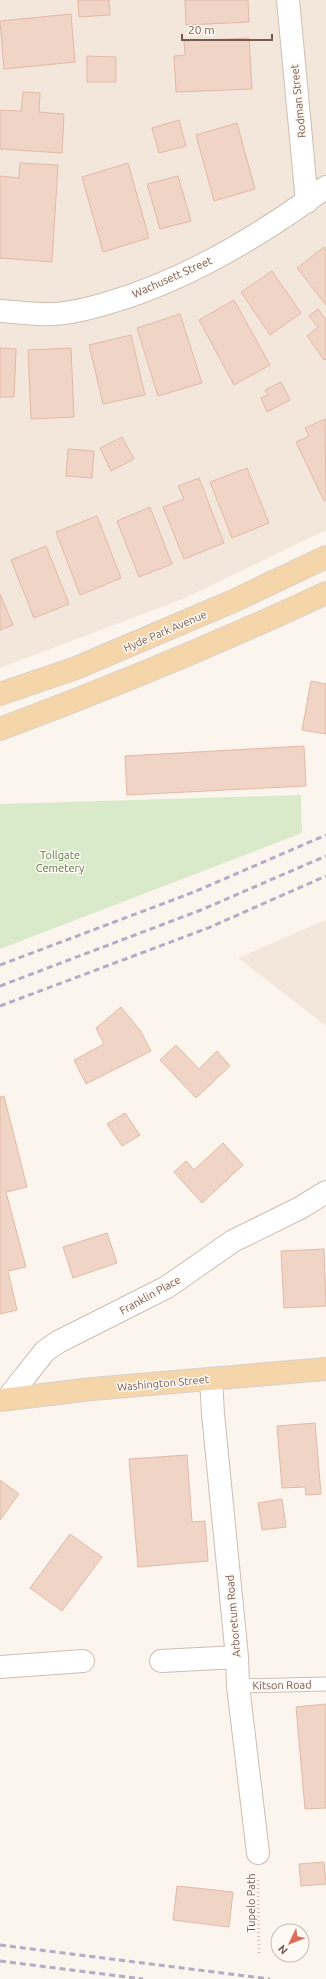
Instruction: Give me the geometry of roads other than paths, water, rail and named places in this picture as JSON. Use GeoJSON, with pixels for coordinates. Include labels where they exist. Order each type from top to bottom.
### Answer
{"type":"FeatureCollection","features":[{"type":"Feature","properties":{"kind":"main road"},"geometry":{"type":"LineString","coordinates":[[320,560],[326,585]]}},
{"type":"Feature","properties":{"kind":"main road","name":"Hyde Park Avenue"},"geometry":{"type":"LineString","coordinates":[[0,694],[76,668],[232,602],[320,560]]}},
{"type":"Feature","properties":{"kind":"main road"},"geometry":{"type":"LineString","coordinates":[[0,729],[103,690],[252,627],[326,593]]}},
{"type":"Feature","properties":{"kind":"main road","name":"Washington Street"},"geometry":{"type":"LineString","coordinates":[[4,1400],[92,1389],[326,1369]]}},
{"type":"Feature","properties":{"kind":"street","name":"Rodman Street"},"geometry":{"type":"LineString","coordinates":[[288,0],[307,202]]}},
{"type":"Feature","properties":{"kind":"street","name":"Wachusett Street"},"geometry":{"type":"LineString","coordinates":[[0,311],[55,314],[92,308],[138,294],[182,275],[235,247],[307,202],[326,187]]}},
{"type":"Feature","properties":{"kind":"street","name":"Franklin Place"},"geometry":{"type":"LineString","coordinates":[[4,1400],[45,1351],[58,1342],[161,1290],[234,1242],[300,1208],[326,1192]]}},
{"type":"Feature","properties":{"kind":"street","name":"Arboretum Road"},"geometry":{"type":"LineString","coordinates":[[211,1379],[213,1414],[237,1657],[238,1686],[258,1853]]}},
{"type":"Feature","properties":{"kind":"street"},"geometry":{"type":"LineString","coordinates":[[161,1661],[237,1657]]}},
{"type":"Feature","properties":{"kind":"street"},"geometry":{"type":"LineString","coordinates":[[0,1667],[83,1661]]}},
{"type":"Feature","properties":{"kind":"lane","name":"Kitson Road"},"geometry":{"type":"LineString","coordinates":[[238,1686],[326,1684]]}},
{"type":"Feature","properties":{"kind":"railway"},"geometry":{"type":"LineString","coordinates":[[0,965],[194,892],[326,835]]}},
{"type":"Feature","properties":{"kind":"railway"},"geometry":{"type":"LineString","coordinates":[[0,986],[201,910],[326,856]]}},
{"type":"Feature","properties":{"kind":"railway"},"geometry":{"type":"LineString","coordinates":[[0,1006],[208,928],[326,876]]}},
{"type":"Feature","properties":{"kind":"railway"},"geometry":{"type":"LineString","coordinates":[[0,1945],[270,1979]]}},
{"type":"Feature","properties":{"kind":"railway"},"geometry":{"type":"LineString","coordinates":[[0,1961],[143,1979]]}},
{"type":"Feature","properties":{"kind":"park label","name":"Tollgate Cemetery"},"geometry":{"type":"Point","coordinates":[60,861]}}]}
